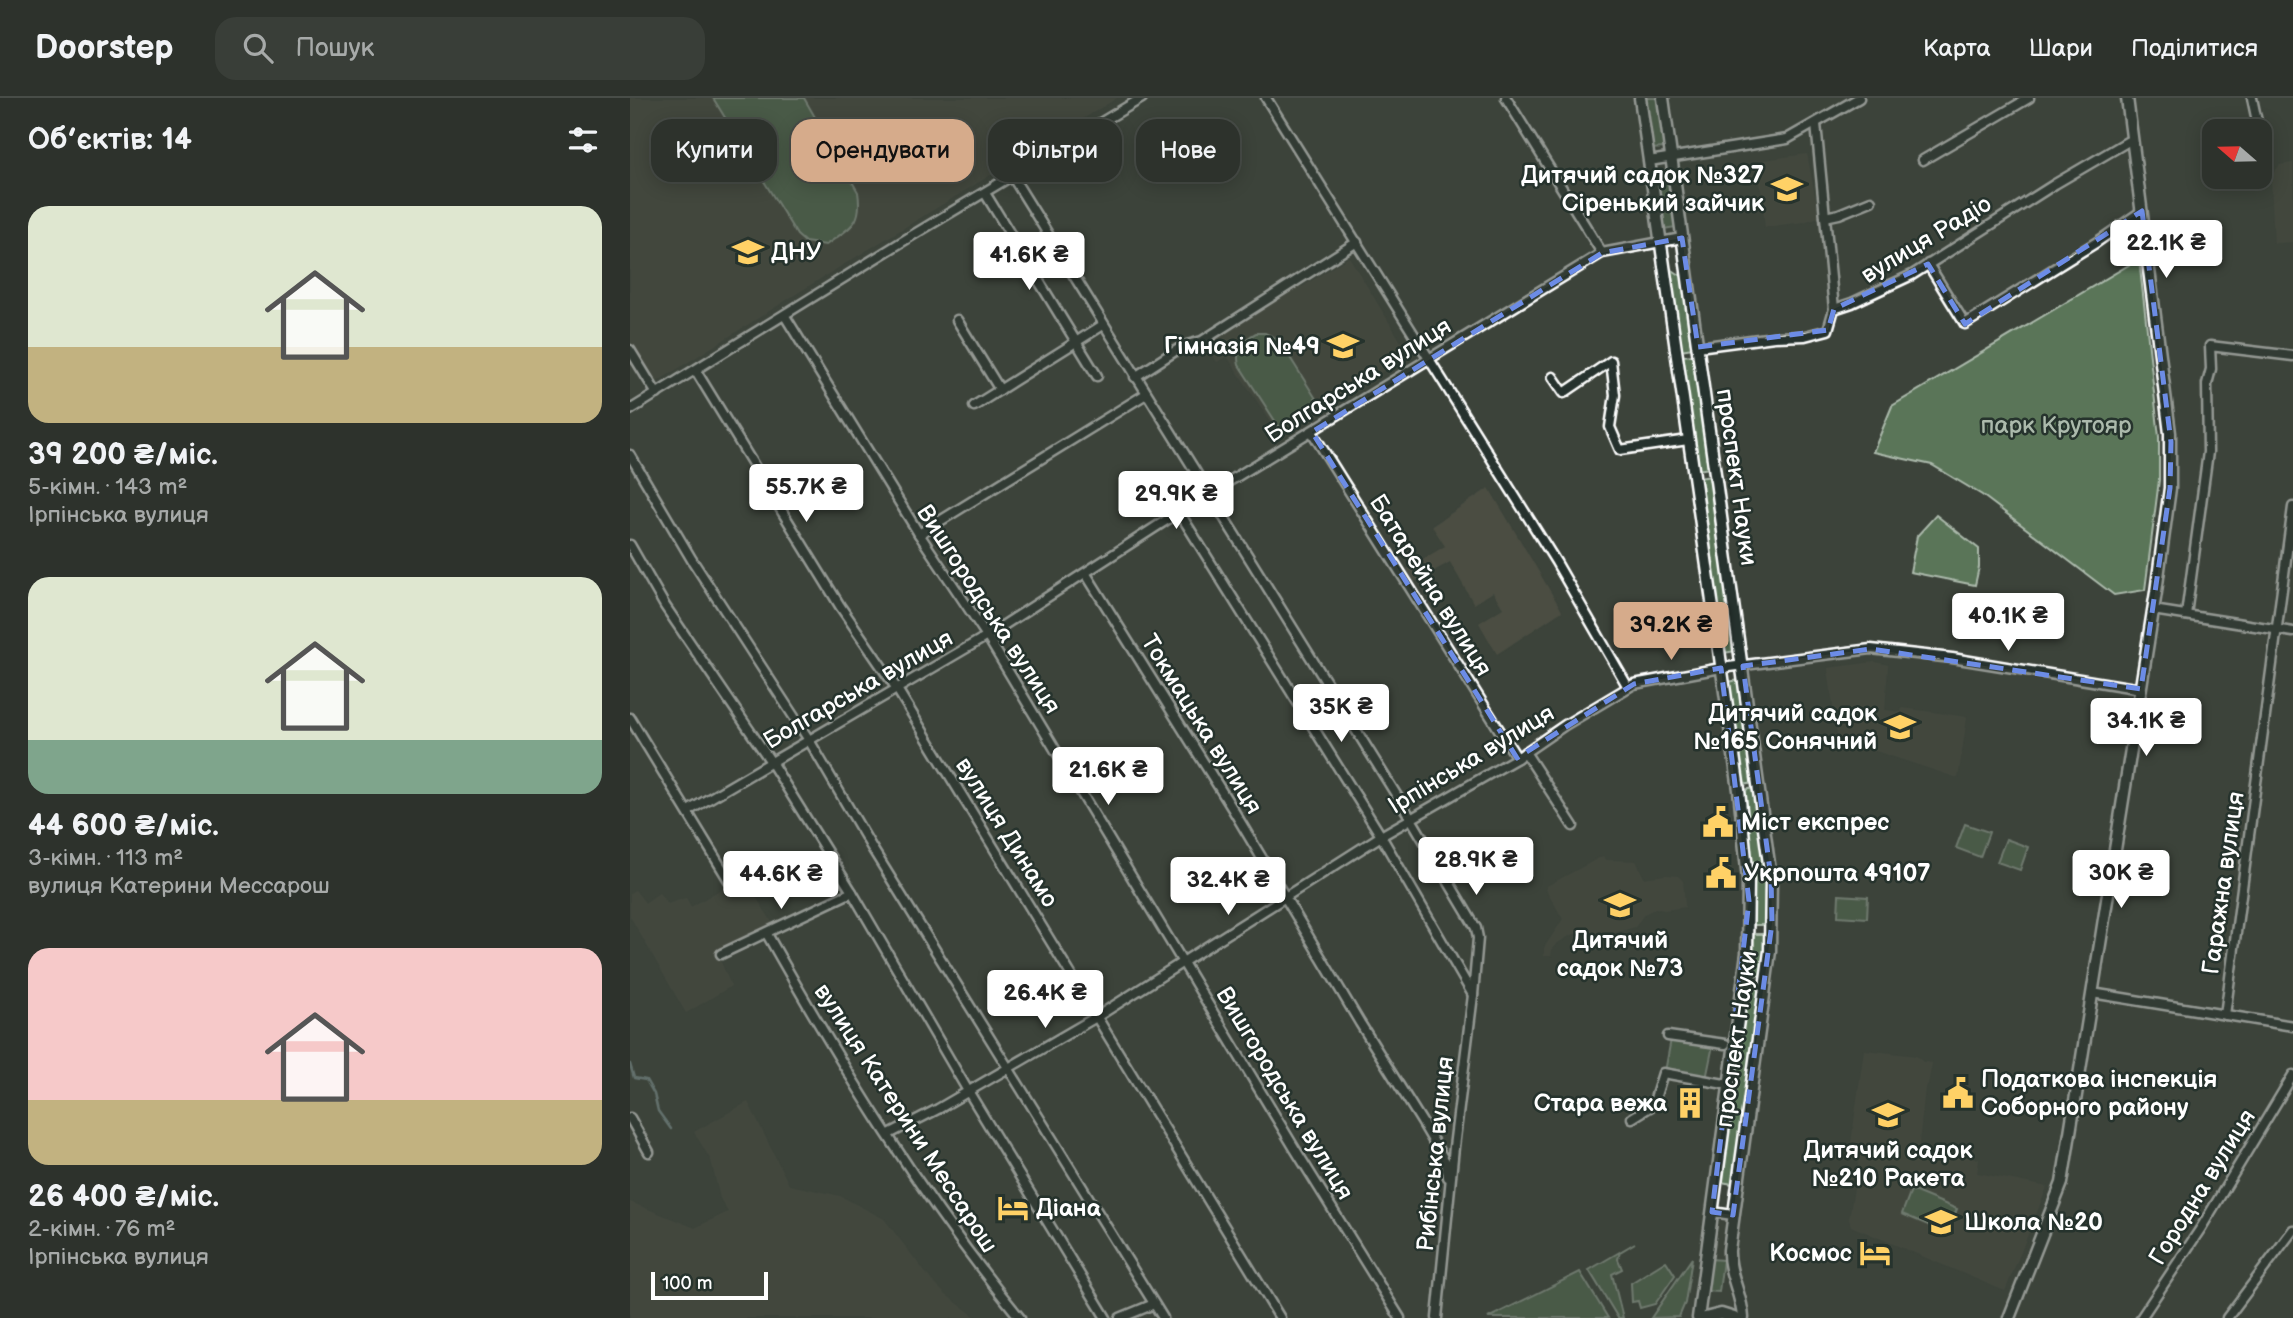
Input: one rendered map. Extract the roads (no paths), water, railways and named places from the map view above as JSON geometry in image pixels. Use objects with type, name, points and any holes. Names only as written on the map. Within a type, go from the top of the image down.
[{"type":"main road","name":"проспект Науки","points":[[1640,98],[1738,790],[1749,901],[1747,953],[1698,1318]]},
{"type":"main road","name":"проспект Науки","points":[[1663,98],[1771,878],[1772,923],[1766,979],[1733,1215],[1729,1263],[1743,1318]]},
{"type":"main road","points":[[2009,1318],[2062,1183],[2141,689],[2170,488],[2171,442],[2127,98]]},
{"type":"main road","points":[[1705,1318],[1721,1314],[1734,1318]]},
{"type":"street","points":[[1107,119],[1142,98]]},
{"type":"street","points":[[1266,98],[1556,562],[1628,687]]},
{"type":"street","points":[[1506,98],[1602,253]]},
{"type":"street","points":[[1649,161],[1787,139],[1859,98]]},
{"type":"street","points":[[1923,160],[2029,98]]},
{"type":"street","points":[[2252,98],[2256,119]]},
{"type":"street","points":[[1698,347],[1774,337],[1805,336],[1828,330],[1834,309],[1816,124]]},
{"type":"street","name":"вулиця Радіо","points":[[1834,309],[1895,284],[2054,184],[2132,139]]},
{"type":"street","points":[[630,410],[1002,182]]},
{"type":"street","name":"Рибінська вулиця","points":[[1016,182],[1410,817],[1476,928],[1478,938],[1473,995],[1437,1318]]},
{"type":"street","points":[[985,192],[1097,376]]},
{"type":"street","points":[[1825,217],[1871,201]]},
{"type":"street","points":[[1928,264],[1965,324],[2142,211]]},
{"type":"street","name":"Болгарська вулиця","points":[[688,811],[987,636],[1179,512],[1602,253],[1682,238]]},
{"type":"street","points":[[1135,377],[1183,346],[1202,341],[1357,242]]},
{"type":"street","name":"Вишгородська вулиця","points":[[785,316],[919,534],[987,636],[1399,1318]]},
{"type":"street","points":[[957,320],[1000,390]]},
{"type":"street","points":[[974,406],[1103,325]]},
{"type":"street","points":[[2186,615],[2208,452],[2207,384],[2211,369],[2210,346],[2293,356]]},
{"type":"street","points":[[630,350],[656,394]]},
{"type":"street","points":[[1553,377],[1564,393],[1611,361],[1615,395],[1610,427],[1620,450],[1688,440]]},
{"type":"street","name":"вулиця Динамо","points":[[696,371],[839,606],[897,689],[1280,1318]]},
{"type":"street","points":[[919,534],[1146,394]]},
{"type":"street","name":"Батарейна вулиця","points":[[1312,432],[1517,758]]},
{"type":"street","points":[[630,456],[692,560],[809,740],[872,848],[1163,1318]]},
{"type":"street","name":"Гаражна вулиця","points":[[2225,1015],[2293,507]]},
{"type":"street","points":[[1179,512],[1381,836],[1473,995]]},
{"type":"street","points":[[630,545],[665,606],[771,762],[852,892],[968,1091],[1106,1318]]},
{"type":"street","name":"Токмацька вулиця","points":[[1086,574],[1446,1163],[1450,1186]]},
{"type":"street","points":[[2153,610],[2293,632]]},
{"type":"street","name":"Ірпінська вулиця","points":[[889,1134],[1097,1016],[1410,817],[1517,758],[1628,687],[1721,668],[1871,649],[1952,658],[2141,689]]},
{"type":"street","points":[[630,718],[730,882]]},
{"type":"street","points":[[1525,752],[1573,826]]},
{"type":"street","points":[[721,954],[852,892]]},
{"type":"street","name":"вулиця Катерини Мессарош","points":[[767,934],[812,1013],[913,1173],[1020,1318]]},
{"type":"street","points":[[2092,993],[2293,1026]]},
{"type":"street","points":[[1668,1036],[1725,1044]]},
{"type":"street","points":[[1632,1118],[1653,1105],[1663,1073],[1730,1085]]},
{"type":"street","name":"Городна вулиця","points":[[2141,1318],[2201,1228],[2293,1075]]},
{"type":"street","points":[[630,1118],[649,1152]]},
{"type":"street","points":[[1712,1212],[1733,1215]]},
{"type":"street","points":[[2227,1318],[2293,1230]]},
{"type":"street","points":[[1120,1318],[1154,1304]]},
{"type":"waterway","points":[[630,1064],[634,1078],[646,1080],[654,1094],[658,1111],[671,1129]]},
{"type":"place","name":"Дитячий садок №327 Сіренький зайчик","points":[[1787,189]]},
{"type":"place","name":"ДНУ","points":[[748,252]]},
{"type":"place","name":"Гімназія №49","points":[[1343,346]]},
{"type":"place","name":"Дитячий садок №165 Сонячний","points":[[1900,727]]},
{"type":"place","name":"Міст експрес","points":[[1718,822]]},
{"type":"place","name":"Укрпошта 49107","points":[[1721,873]]},
{"type":"place","name":"Дитячий садок №73","points":[[1620,905]]},
{"type":"place","name":"Податкова інспекція Соборного району","points":[[1958,1093]]},
{"type":"place","name":"Стара вежа","points":[[1690,1103]]},
{"type":"place","name":"Дитячий садок №210 Ракета","points":[[1888,1115]]},
{"type":"place","name":"Діана","points":[[1013,1208]]},
{"type":"place","name":"Школа №20","points":[[1941,1222]]},
{"type":"place","name":"Космос","points":[[1875,1253]]},
{"type":"park label","name":"парк Крутояр","points":[[2056,425]]}]
